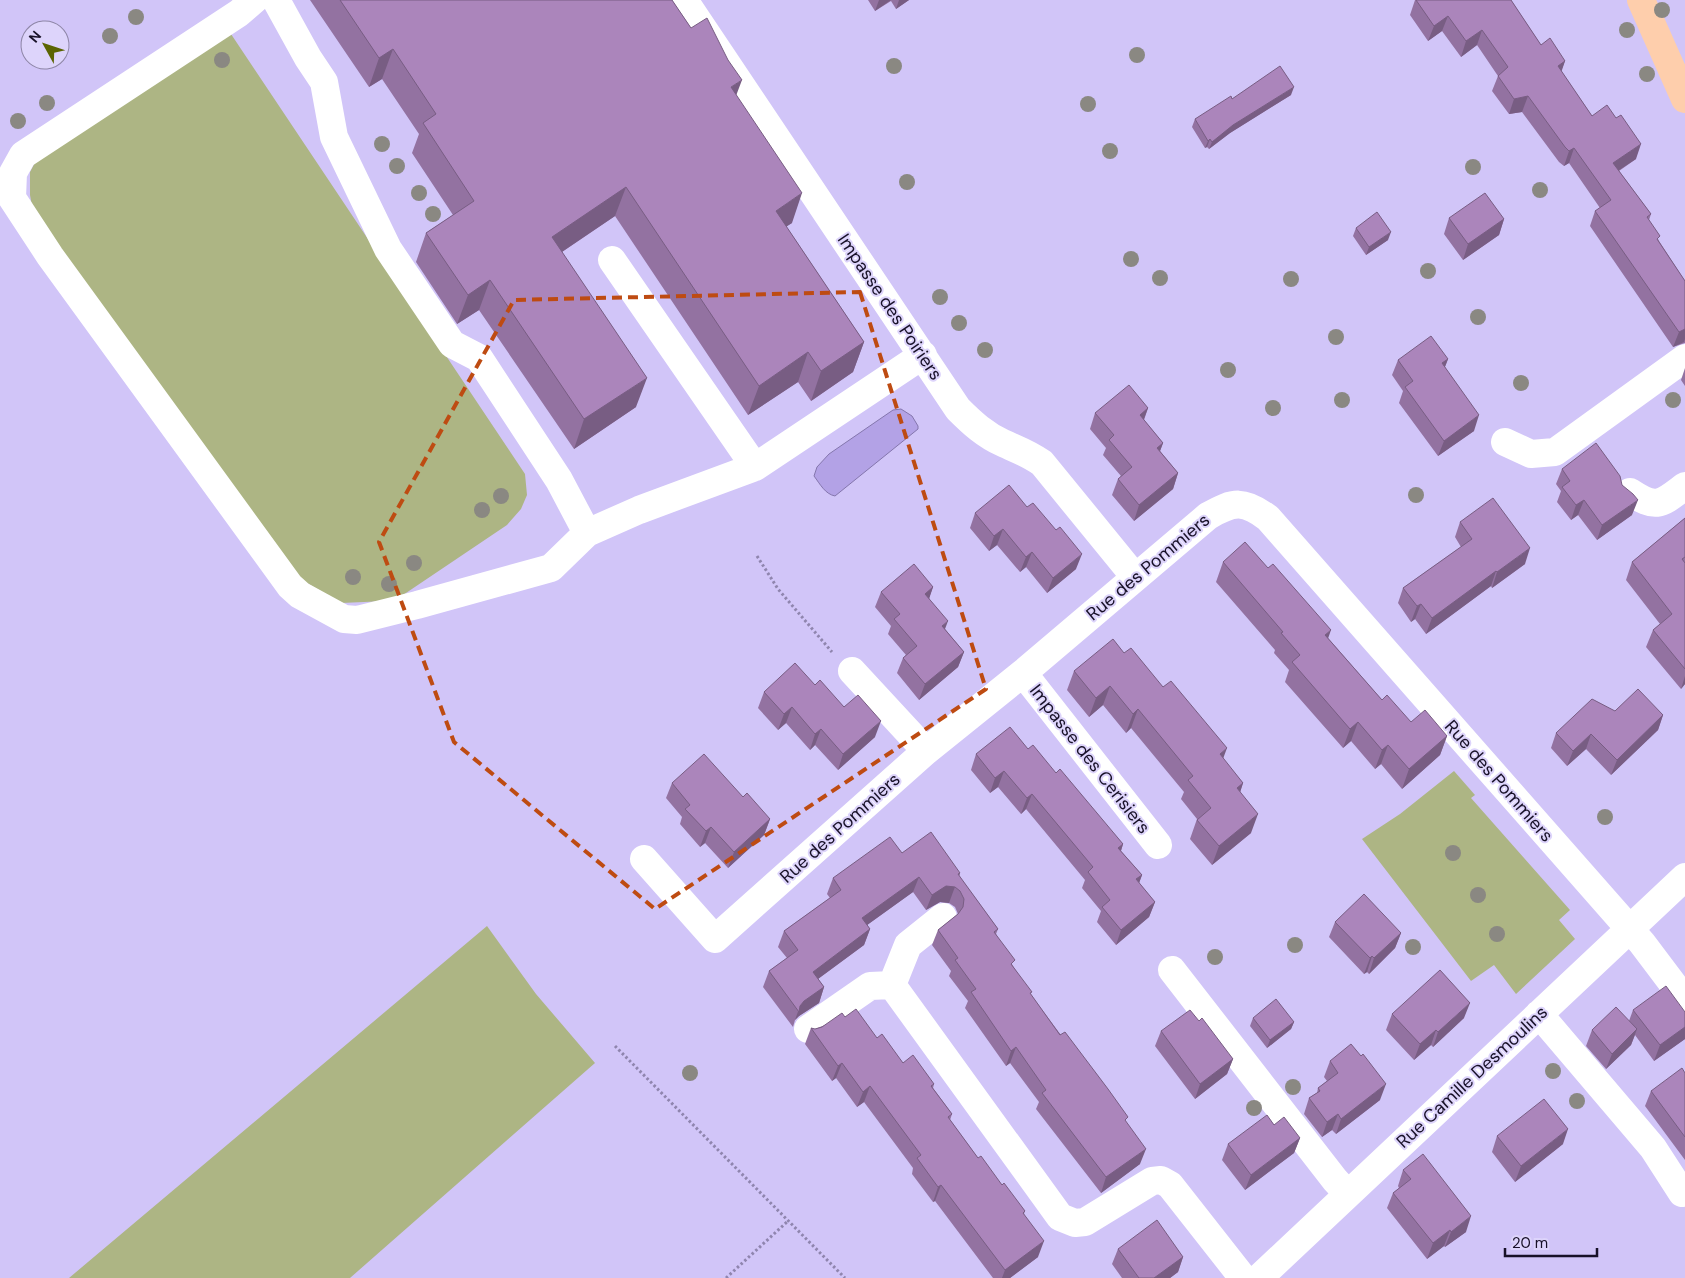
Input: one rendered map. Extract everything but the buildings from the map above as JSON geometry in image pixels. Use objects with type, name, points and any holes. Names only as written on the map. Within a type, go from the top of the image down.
[{"type":"main road","points":[[1641,0],[1682,86]]},
{"type":"street","points":[[254,0],[239,13],[23,154],[13,173],[12,198],[50,256],[290,586],[300,595],[344,619],[357,620],[551,568],[587,532],[638,510],[755,467],[923,355]]},
{"type":"street","points":[[276,0],[308,58],[324,82],[334,137],[388,249],[452,344],[479,358],[559,480],[587,532]]},
{"type":"street","name":"Impasse des Poiriers","points":[[684,0],[958,409],[976,427],[1002,443],[1029,454],[1042,463],[1135,577]]},
{"type":"street","points":[[612,260],[755,467]]},
{"type":"street","points":[[1505,442],[1531,454],[1556,452],[1685,358]]},
{"type":"street","points":[[1630,492],[1650,504],[1667,500],[1685,486]]},
{"type":"street","name":"Rue des Pommiers","points":[[644,859],[715,939],[926,751],[1022,673],[1208,516],[1223,507],[1240,504],[1254,508],[1268,518],[1642,943],[1685,1000]]},
{"type":"street","points":[[852,671],[926,751]]},
{"type":"street","name":"Impasse des Cerisiers","points":[[1022,673],[1158,845]]},
{"type":"street","name":"Rue Camille Desmoulins","points":[[1259,1278],[1685,877]]},
{"type":"street","points":[[892,985],[908,945],[943,917]]},
{"type":"street","points":[[1172,970],[1335,1180],[1348,1194]]},
{"type":"street","points":[[808,1029],[870,986],[892,985]]},
{"type":"street","points":[[892,985],[1060,1217],[1075,1223],[1085,1222],[1152,1181],[1161,1180],[1170,1185],[1243,1278]]},
{"type":"street","points":[[1539,1014],[1653,1148],[1682,1193]]},
{"type":"path","points":[[758,556],[778,589],[831,651],[852,671]]},
{"type":"path","points":[[615,1046],[846,1278]]},
{"type":"path","points":[[726,1278],[789,1221]]},
{"type":"highlighted area","points":[[860,292],[986,689],[655,909],[454,742],[379,542],[514,300]]},
{"type":"green space","points":[[229,31],[525,474],[527,495],[521,509],[507,525],[403,595],[387,601],[341,603],[295,576],[34,217],[30,195],[30,172],[40,153]]},
{"type":"green space","points":[[1454,771],[1475,795],[1471,798],[1570,910],[1559,920],[1575,939],[1516,994],[1494,965],[1471,981],[1362,839],[1400,814]]},
{"type":"green space","points":[[487,926],[536,994],[595,1063],[350,1278],[69,1278]]},
{"type":"shaded area","points":[[901,409],[912,416],[918,429],[835,496],[826,491],[814,476],[817,467],[829,454],[893,410]]}]
